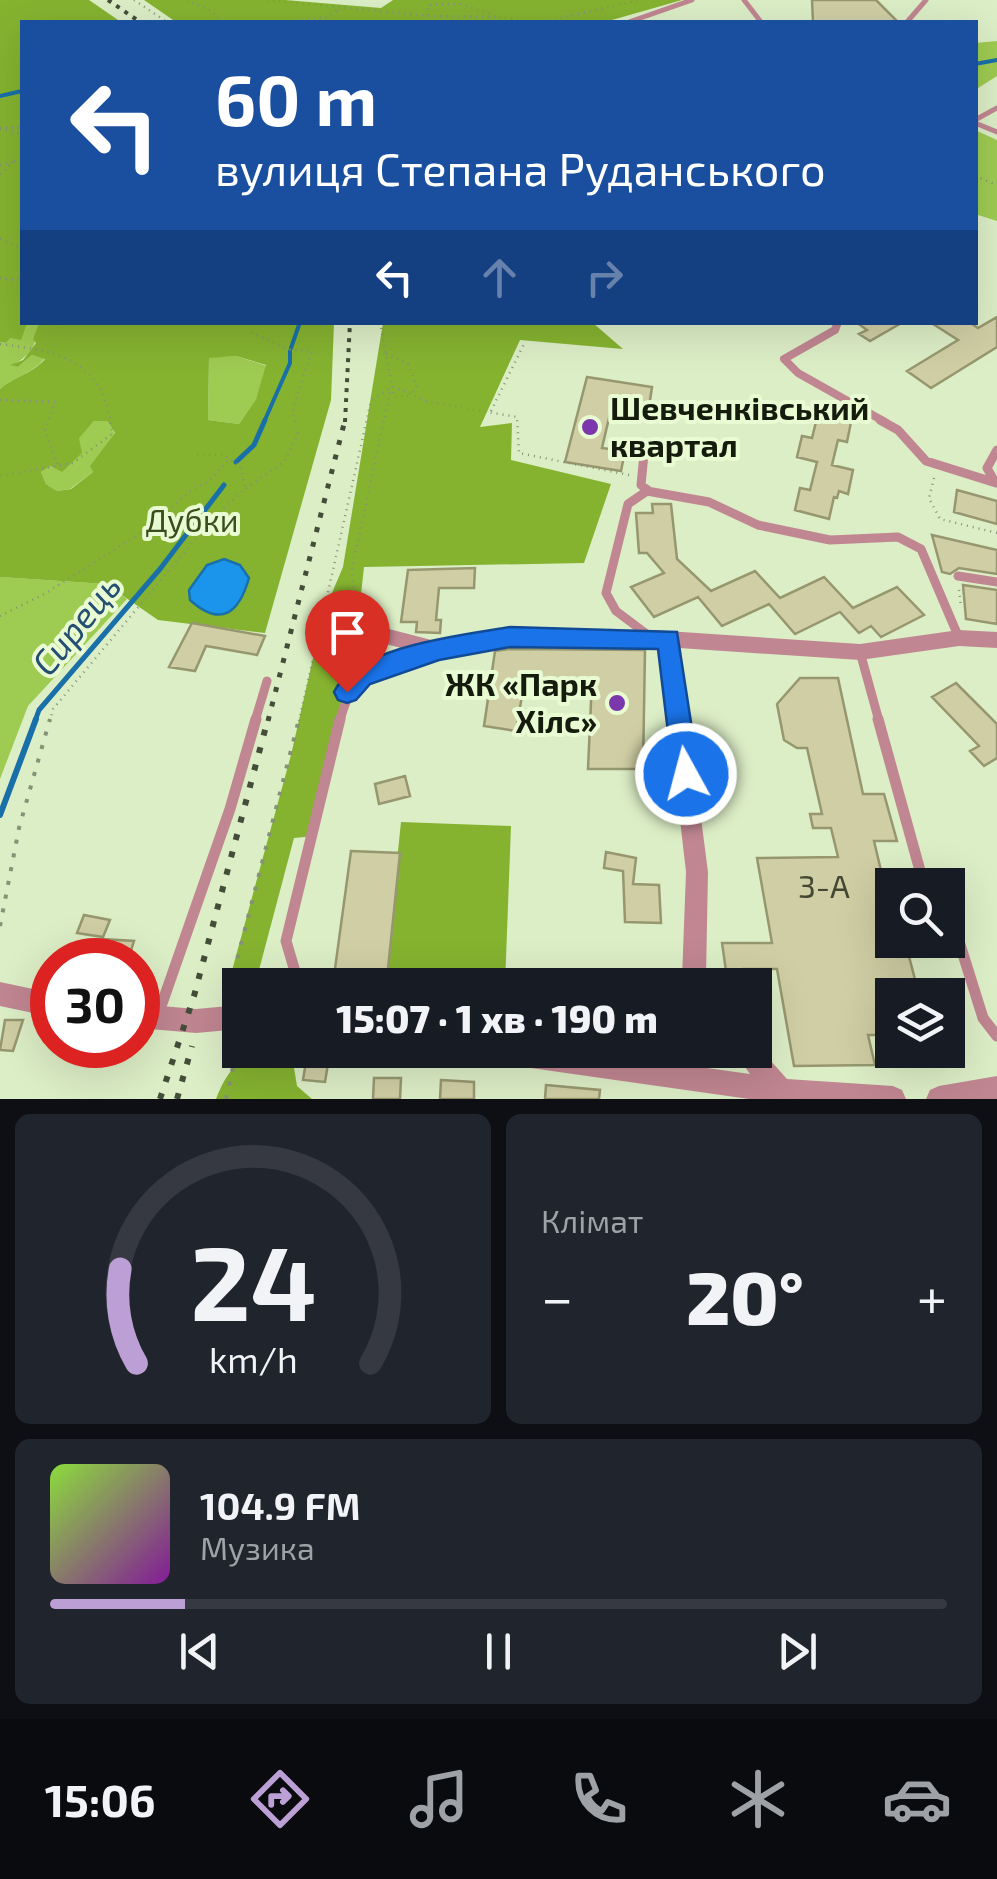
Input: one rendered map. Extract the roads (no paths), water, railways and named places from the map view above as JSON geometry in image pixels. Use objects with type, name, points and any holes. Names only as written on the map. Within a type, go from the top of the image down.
[{"type":"street","points":[[389,638],[439,650],[510,637],[660,639],[860,652],[959,638],[997,640]]},
{"type":"street","points":[[660,639],[698,872],[694,968]]},
{"type":"street","points":[[0,994],[30,1000]]},
{"type":"street","points":[[160,1018],[196,1021],[222,1014]]},
{"type":"street","points":[[620,1068],[780,1090],[893,1099]]},
{"type":"street","points":[[761,1068],[780,1090]]},
{"type":"street","points":[[939,1099],[997,1090]]},
{"type":"lane","points":[[634,20],[692,0]]},
{"type":"lane","points":[[744,0],[759,20]]},
{"type":"lane","points":[[909,20],[926,0]]},
{"type":"lane","points":[[837,325],[835,330],[784,359],[798,373],[880,417],[898,430],[916,454],[996,483]]},
{"type":"lane","points":[[646,444],[641,485],[648,491],[709,502],[758,524],[830,540],[898,537],[912,541],[921,550],[959,638]]},
{"type":"lane","points":[[996,483],[988,468],[997,450]]},
{"type":"lane","points":[[648,491],[628,504],[606,593],[616,611],[660,639]]},
{"type":"lane","points":[[958,576],[997,582]]},
{"type":"lane","points":[[370,624],[365,658],[374,671]]},
{"type":"lane","points":[[293,968],[286,941],[347,692],[362,676],[439,650]]},
{"type":"lane","points":[[860,652],[919,868]]},
{"type":"lane","points":[[160,987],[230,809],[266,682]]},
{"type":"lane","points":[[964,958],[983,1018],[997,1036]]},
{"type":"water","points":[[224,559],[240,565],[249,578],[234,608],[220,615],[201,609],[190,600],[189,590],[207,565]]},
{"type":"waterway","points":[[978,63],[997,60]]},
{"type":"waterway","name":"Сирець","points":[[0,96],[20,91]]},
{"type":"waterway","name":"Сирець","points":[[291,348],[299,325]]},
{"type":"waterway","name":"Сирець","points":[[264,422],[290,363],[290,351]]},
{"type":"waterway","name":"Сирець","points":[[236,462],[254,445],[265,420]]},
{"type":"waterway","name":"Сирець","points":[[35,721],[39,710],[160,569],[224,485]]},
{"type":"waterway","name":"Сирець","points":[[0,815],[36,719]]},
{"type":"railway","points":[[108,0],[137,20]]},
{"type":"railway","points":[[345,422],[350,325]]},
{"type":"railway","points":[[268,721],[345,420]]},
{"type":"railway","points":[[160,1099],[194,996],[268,719]]},
{"type":"railway","points":[[177,1099],[192,1046]]},
{"type":"place","name":"Шевченківський квартал","points":[[590,427]]},
{"type":"place","name":"ЖК «Парк Хілс»","points":[[617,703]]},
{"type":"park label","name":"Дубки","points":[[192,521]]}]
